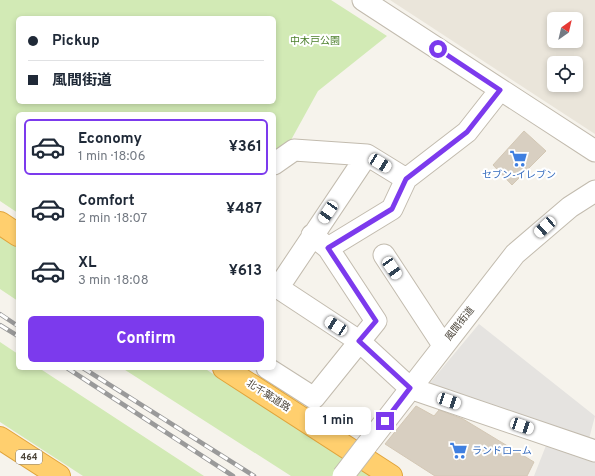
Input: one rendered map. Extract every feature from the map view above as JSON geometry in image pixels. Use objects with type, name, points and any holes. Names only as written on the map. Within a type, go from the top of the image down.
[{"type":"highway","points":[[0,223],[16,234]]},
{"type":"highway","name":"北千葉道路","points":[[227,370],[392,476]]},
{"type":"highway","name":"464","points":[[0,438],[59,476]]},
{"type":"street","points":[[363,0],[595,151]]},
{"type":"street","points":[[320,242],[392,209],[406,179],[467,132],[500,90]]},
{"type":"street","points":[[276,163],[294,150],[367,155],[406,179]]},
{"type":"street","points":[[367,155],[320,242],[276,286],[359,341],[410,388],[595,451]]},
{"type":"street","name":"風間街道","points":[[343,476],[515,254],[570,206],[595,191]]},
{"type":"street","points":[[270,370],[314,398],[376,321],[320,242]]},
{"type":"street","points":[[384,255],[443,345]]},
{"type":"shaded area","points":[[390,0],[595,0],[595,134]]},
{"type":"shaded area","points":[[479,324],[595,416],[589,439],[429,384]]},
{"type":"shaded area","points":[[547,443],[595,458],[595,476],[534,476]]},
{"type":"green space","name":"中木戸公園","points":[[0,0],[331,0],[387,36],[318,91],[291,140],[276,150],[276,112],[16,112],[16,212],[0,201]]},
{"type":"green space","points":[[0,236],[16,247],[16,300],[0,289]]},
{"type":"green space","points":[[0,342],[16,353],[16,370],[42,370],[204,476],[83,476],[0,422]]},
{"type":"green space","points":[[125,370],[207,370],[371,476],[291,476]]},
{"type":"building","name":"セブン-イレブン","points":[[524,131],[546,151],[512,185],[493,165]]},
{"type":"building","points":[[416,406],[434,416],[439,410],[463,419],[534,462],[527,476],[435,476],[385,444]]},
{"type":"railway","points":[[0,314],[16,325]]},
{"type":"railway","points":[[0,325],[16,335]]},
{"type":"railway","points":[[70,370],[233,476]]},
{"type":"railway","points":[[86,370],[254,476]]},
{"type":"place","name":"セブン-イレブン","points":[[519,158]]},
{"type":"place","name":"ランドローム","points":[[459,451]]},
{"type":"route","points":[[385,421],[410,388],[359,341],[376,321],[328,248],[392,209],[406,179],[467,132],[500,90],[438,49]]}]
